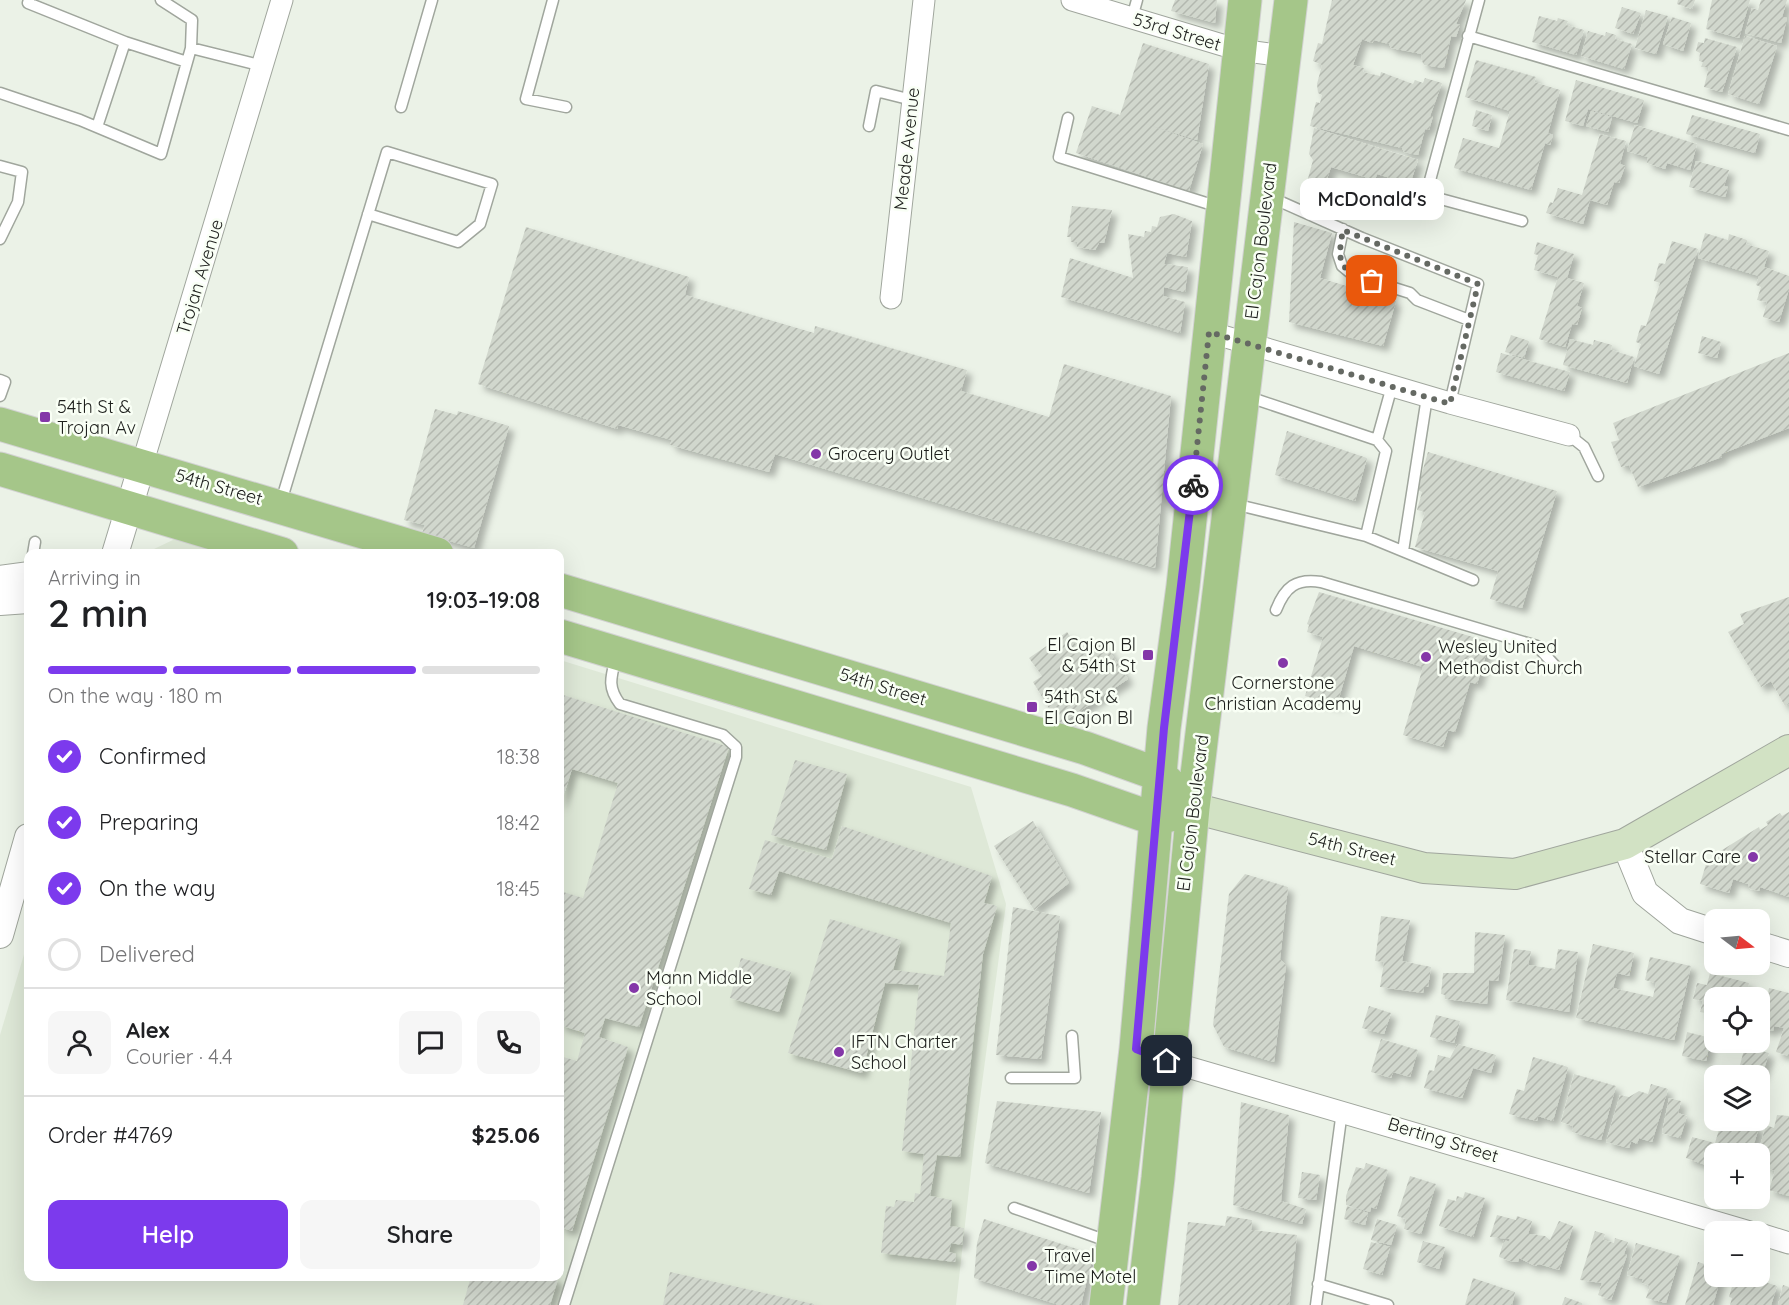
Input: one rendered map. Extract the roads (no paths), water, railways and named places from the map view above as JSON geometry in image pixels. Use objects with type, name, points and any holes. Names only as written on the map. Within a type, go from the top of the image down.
[{"type":"main road","name":"El Cajon Boulevard","points":[[1106,1305],[1136,1049],[1155,819],[1245,0]]},
{"type":"main road","name":"El Cajon Boulevard","points":[[1143,1305],[1158,1178],[1167,1061],[1193,808],[1291,0]]},
{"type":"main road","name":"54th Street","points":[[0,424],[280,505],[421,549]]},
{"type":"main road","points":[[0,469],[265,549]]},
{"type":"main road","name":"54th Street","points":[[564,591],[1085,748],[1160,775],[1193,808],[1424,868],[1515,874],[1625,844],[1789,750]]},
{"type":"main road","points":[[564,637],[1072,790],[1155,819],[1193,808]]},
{"type":"street","name":"Trojan Avenue","points":[[117,549],[282,0]]},
{"type":"street","name":"Meade Avenue","points":[[891,298],[924,0]]},
{"type":"street","name":"53rd Street","points":[[1072,0],[1134,9],[1239,50],[1284,56]]},
{"type":"street","points":[[1209,332],[1450,404],[1569,435]]},
{"type":"street","points":[[0,579],[24,576]]},
{"type":"street","points":[[0,602],[24,600]]},
{"type":"street","points":[[1625,844],[1645,893],[1680,921],[1704,929]]},
{"type":"street","points":[[0,935],[24,851]]},
{"type":"street","points":[[1770,948],[1789,954]]},
{"type":"street","name":"Berting Street","points":[[1136,1049],[1167,1061],[1713,1221]]},
{"type":"street","points":[[1770,1237],[1789,1243]]},
{"type":"lane","points":[[29,0],[28,3],[125,42],[187,62]]},
{"type":"lane","points":[[0,93],[98,127],[161,154],[191,48],[192,20],[161,0]]},
{"type":"lane","points":[[401,107],[432,0]]},
{"type":"lane","points":[[553,0],[526,99],[566,107]]},
{"type":"lane","points":[[1479,0],[1426,195],[1521,221]]},
{"type":"lane","points":[[1468,36],[1789,130]]},
{"type":"lane","points":[[98,127],[125,42]]},
{"type":"lane","points":[[191,48],[263,66]]},
{"type":"lane","points":[[869,126],[876,91],[912,100]]},
{"type":"lane","points":[[1068,118],[1059,157],[1222,208]]},
{"type":"lane","points":[[280,505],[368,214],[387,152],[492,184],[480,224],[458,242],[368,214]]},
{"type":"lane","points":[[0,166],[22,172],[18,202],[0,239]]},
{"type":"lane","points":[[1267,196],[1343,230],[1478,284],[1450,404]]},
{"type":"lane","points":[[1343,230],[1338,254],[1342,266],[1353,275],[1410,293],[1417,300],[1469,320]]},
{"type":"lane","points":[[0,380],[5,381],[0,396]]},
{"type":"lane","points":[[1377,440],[1392,386]]},
{"type":"lane","points":[[1243,395],[1377,440],[1386,452],[1366,536]]},
{"type":"lane","points":[[1403,551],[1427,397]]},
{"type":"lane","points":[[1569,435],[1584,447],[1598,476]]},
{"type":"lane","points":[[1230,503],[1366,536],[1473,580]]},
{"type":"lane","points":[[1276,610],[1284,592],[1296,584],[1306,580],[1321,582],[1537,646],[1558,669]]},
{"type":"lane","points":[[564,1305],[736,757],[736,747],[723,735],[620,704],[612,693],[609,683],[616,654]]},
{"type":"lane","points":[[1011,1078],[1075,1078],[1072,1036]]},
{"type":"lane","points":[[1316,1305],[1342,1111]]},
{"type":"lane","points":[[1014,1208],[1114,1243]]},
{"type":"lane","points":[[1318,1284],[1388,1305]]},
{"type":"place","name":"McDonald's","points":[[1372,281]]},
{"type":"place","name":"54th St & Trojan Av","points":[[45,417]]},
{"type":"place","name":"Grocery Outlet","points":[[816,454]]},
{"type":"place","name":"El Cajon Bl & 54th St","points":[[1148,655]]},
{"type":"place","name":"Wesley United Methodist Church","points":[[1426,657]]},
{"type":"place","name":"Cornerstone Christian Academy","points":[[1283,663]]},
{"type":"place","name":"54th St & El Cajon Bl","points":[[1032,707]]},
{"type":"place","name":"Stellar Care","points":[[1753,857]]},
{"type":"place","name":"Mann Middle School","points":[[634,988]]},
{"type":"place","name":"IFTN Charter School","points":[[839,1052]]},
{"type":"place","name":"Travel Time Motel","points":[[1032,1266]]}]
